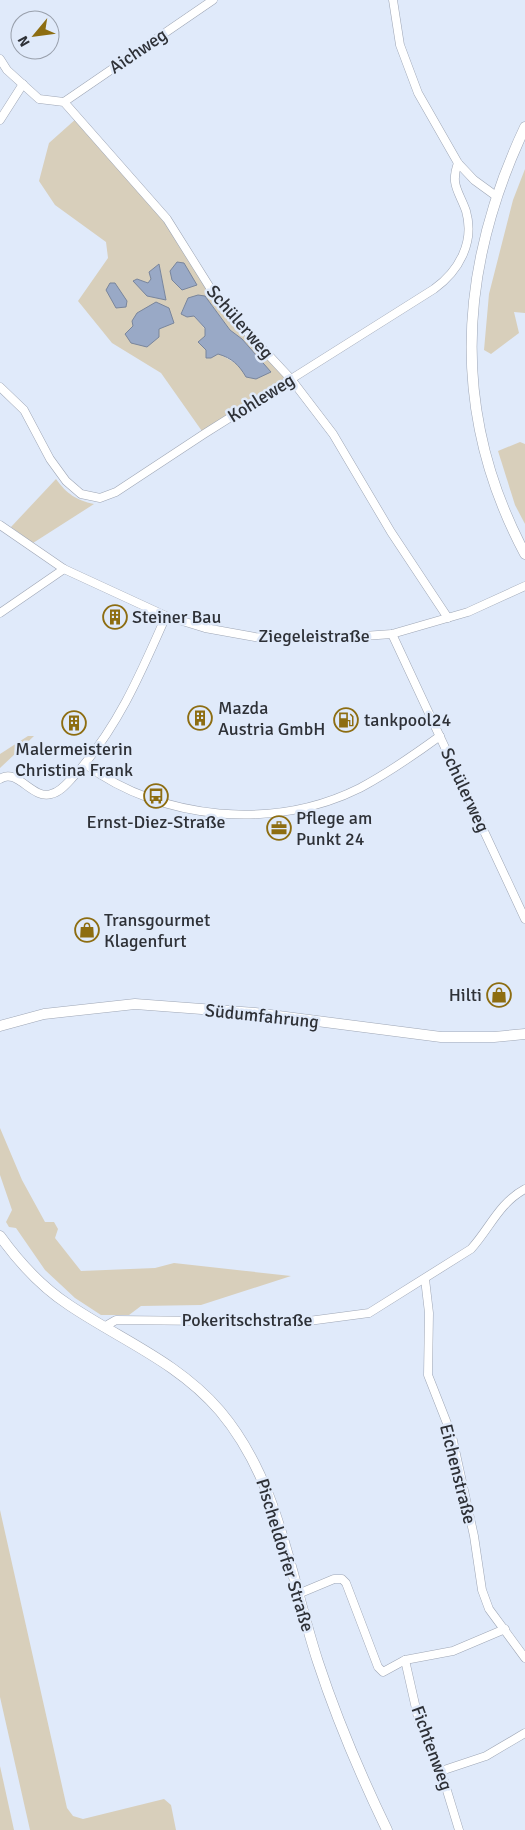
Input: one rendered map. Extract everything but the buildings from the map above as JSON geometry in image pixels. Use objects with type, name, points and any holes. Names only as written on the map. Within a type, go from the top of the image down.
[{"type":"main road","points":[[525,127],[496,196],[474,284],[471,334],[477,413],[488,467],[509,525],[525,554]]},
{"type":"main road","name":"Südumfahrung","points":[[0,1026],[44,1014],[135,1004],[255,1013],[441,1036],[494,1038],[523,1034]]},
{"type":"main road","name":"Pischeldorfer Straße","points":[[0,1236],[35,1276],[67,1304],[174,1368],[220,1411],[238,1435],[253,1460],[268,1492],[318,1663],[344,1732],[387,1830]]},
{"type":"street","name":"Aichweg","points":[[64,102],[213,0]]},
{"type":"street","points":[[394,0],[400,45],[418,93],[458,163],[474,180],[496,196]]},
{"type":"street","points":[[0,59],[7,70],[39,99],[64,102]]},
{"type":"street","points":[[0,120],[22,84]]},
{"type":"street","name":"Schülerweg","points":[[64,102],[167,219],[219,302],[291,379],[333,434],[391,532],[448,618]]},
{"type":"street","name":"Kohleweg","points":[[0,387],[24,410],[50,459],[66,481],[81,494],[100,498],[116,492],[434,289],[452,274],[463,255],[468,234],[465,210],[454,184],[453,175],[458,163]]},
{"type":"street","name":"Ziegeleistraße","points":[[0,524],[64,569],[166,616],[205,628],[255,637],[321,639],[392,634],[481,607],[525,586]]},
{"type":"street","points":[[0,614],[64,569]]},
{"type":"street","points":[[0,779],[3,777],[13,777],[39,795],[51,794],[62,789],[85,764],[130,696],[166,616]]},
{"type":"street","name":"Schülerweg","points":[[392,634],[525,919]]},
{"type":"street","points":[[85,764],[118,786],[160,802],[202,812],[248,814],[298,808],[342,796],[386,773],[440,736]]},
{"type":"street","name":"Pokeritschstraße","points":[[104,1327],[116,1320],[301,1322],[369,1313],[471,1249],[483,1235],[493,1216],[501,1207],[525,1189]]},
{"type":"street","name":"Eichenstraße","points":[[424,1279],[428,1313],[428,1375],[452,1436],[485,1601],[494,1617],[525,1658]]},
{"type":"street","points":[[298,1594],[334,1579],[342,1579],[346,1583],[378,1668],[383,1672],[405,1660],[422,1655],[453,1651],[504,1629]]},
{"type":"street","name":"Fichtenweg","points":[[405,1660],[419,1722],[441,1771],[459,1830]]},
{"type":"street","points":[[441,1771],[486,1756],[525,1733]]},
{"type":"shaded area","points":[[77,118],[167,219],[201,277],[291,379],[204,434],[161,373],[112,343],[78,301],[108,258],[106,242],[55,205],[39,181],[49,143]],"holes":[[[159,264],[166,299],[147,296],[137,279],[148,283],[152,279],[150,272]],[[205,296],[230,330],[242,339],[270,372],[240,366],[218,353],[211,358],[206,350],[205,329],[194,316],[181,313],[185,305]],[[133,326],[166,326],[159,329],[147,347],[126,334]]]},
{"type":"shaded area","points":[[525,169],[525,313],[514,312],[519,333],[491,354],[484,350],[489,294],[513,200]]},
{"type":"shaded area","points":[[520,442],[525,444],[525,524],[515,505],[498,451]]},
{"type":"shaded area","points":[[56,479],[72,496],[94,504],[33,543],[11,527]]},
{"type":"shaded area","points":[[28,736],[34,736],[0,768],[0,754]]},
{"type":"shaded area","points":[[0,1128],[22,1180],[45,1222],[54,1222],[58,1229],[55,1238],[81,1271],[155,1268],[174,1263],[291,1276],[201,1305],[141,1306],[129,1315],[101,1315],[75,1298],[45,1270],[16,1228],[9,1227],[6,1222],[12,1210],[0,1175]]},
{"type":"shaded area","points":[[0,1510],[67,1808],[73,1816],[83,1819],[164,1799],[171,1805],[176,1830],[30,1830],[0,1697]]},
{"type":"shaded area","points":[[0,1766],[14,1830],[0,1830]]},
{"type":"water","points":[[177,262],[184,263],[197,285],[182,290],[172,280],[170,271]]},
{"type":"water","points":[[159,264],[166,300],[147,296],[133,281],[137,279],[148,283],[151,279],[149,272]]},
{"type":"water","points":[[110,283],[115,283],[127,301],[126,307],[116,308],[106,290]]},
{"type":"water","points":[[198,295],[205,296],[230,330],[242,339],[271,372],[256,379],[246,377],[238,366],[227,358],[218,354],[211,358],[206,358],[206,350],[198,342],[205,336],[205,328],[194,316],[187,317],[181,314],[188,298]]},
{"type":"water","points":[[156,302],[169,308],[174,323],[159,329],[159,337],[147,347],[131,343],[125,334],[133,326],[132,321],[137,313]]},
{"type":"place","name":"Steiner Bau","points":[[115,617]]},
{"type":"place","name":"Mazda Austria GmbH","points":[[200,718]]},
{"type":"place","name":"tankpool24","points":[[346,720]]},
{"type":"place","name":"Malermeisterin Christina Frank","points":[[74,723]]},
{"type":"place","name":"Ernst-Diez-Straße","points":[[156,796]]},
{"type":"place","name":"Pflege am Punkt 24","points":[[279,828]]},
{"type":"place","name":"Transgourmet Klagenfurt","points":[[87,930]]},
{"type":"place","name":"Hilti","points":[[499,995]]}]
